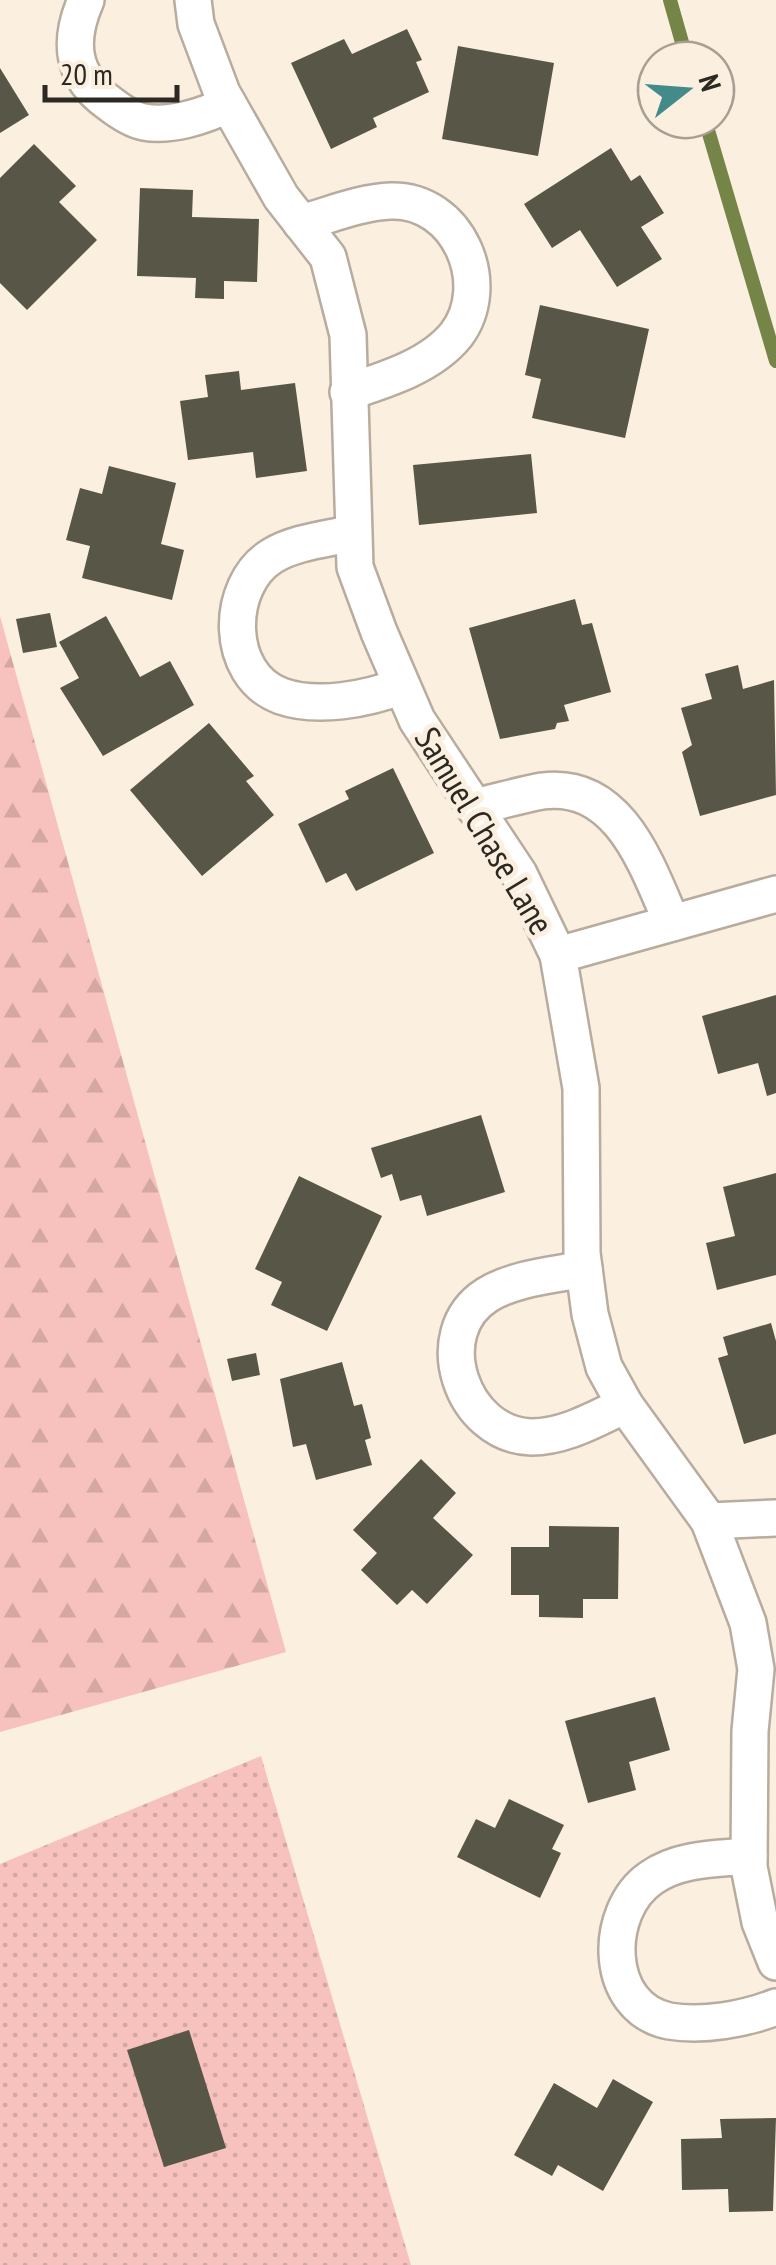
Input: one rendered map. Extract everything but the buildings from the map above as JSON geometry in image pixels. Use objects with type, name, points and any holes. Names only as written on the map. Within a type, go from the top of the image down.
[{"type":"street","points":[[86,0],[74,37],[74,64],[91,90],[143,122],[208,114],[228,104]]},
{"type":"street","name":"Samuel Chase Lane","points":[[193,0],[196,24],[228,104],[281,197],[328,256],[348,334],[355,567],[417,720],[519,874],[558,955],[581,1088],[584,1268],[590,1314],[604,1367],[625,1405],[709,1520],[765,1680],[748,1856],[760,1922],[776,1962]]},
{"type":"street","points":[[301,222],[392,201],[426,207],[466,248],[472,308],[454,337],[391,378],[348,392]]},
{"type":"street","points":[[353,533],[274,554],[250,572],[240,592],[236,624],[243,653],[260,682],[280,696],[346,700],[402,686]]},
{"type":"street","points":[[474,807],[545,791],[574,792],[597,802],[621,822],[643,856],[672,923]]},
{"type":"street","points":[[558,955],[776,894]]},
{"type":"street","points":[[584,1268],[489,1294],[472,1308],[458,1332],[462,1392],[480,1414],[526,1437],[554,1435],[625,1405]]},
{"type":"street","points":[[709,1520],[776,1518]]},
{"type":"street","points":[[748,1856],[691,1861],[651,1878],[629,1900],[617,1926],[616,1954],[624,1986],[641,2008],[666,2020],[729,2020],[776,2006]]},
{"type":"green space","points":[[0,616],[286,1652],[0,1732]]},
{"type":"green space","points":[[261,1756],[411,2265],[0,2265],[0,1864]]},
{"type":"waterway","points":[[670,0],[681,40]]},
{"type":"waterway","points":[[711,140],[776,361]]}]
